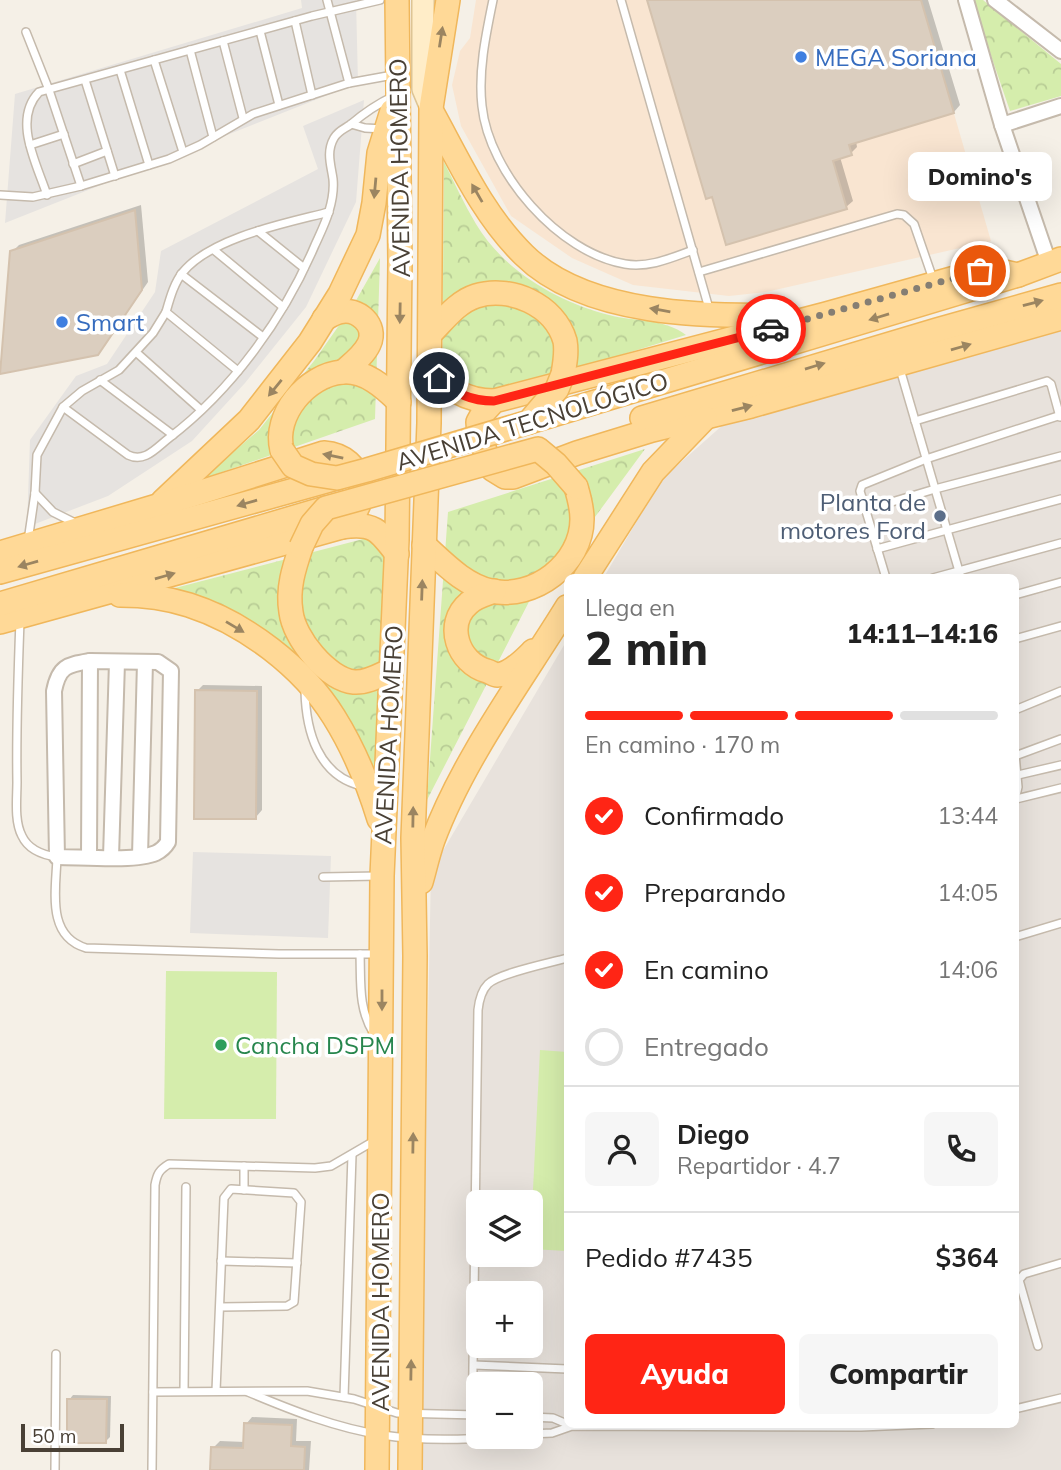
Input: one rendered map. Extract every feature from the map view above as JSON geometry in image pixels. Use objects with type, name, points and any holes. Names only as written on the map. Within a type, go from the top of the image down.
[{"type":"main road","name":"AVENIDA HOMERO","points":[[377,1470],[382,1046],[371,954],[382,876],[397,547],[401,262],[397,0]]},
{"type":"main road","name":"AVENIDA HOMERO","points":[[423,0],[423,89],[431,108]]},
{"type":"main road","name":"AVENIDA HOMERO","points":[[410,1470],[415,956],[413,825],[425,538],[430,334],[431,108],[448,0]]},
{"type":"main road","points":[[157,506],[249,420],[295,362],[352,274],[368,235],[379,153],[397,89]]},
{"type":"main road","points":[[431,108],[488,212],[525,257],[567,285],[629,305],[678,313],[712,316],[826,314]]},
{"type":"main road","name":"AVENIDA TECNOLÓGICO","points":[[0,572],[529,422],[1017,275],[1055,261]]},
{"type":"main road","points":[[429,365],[452,390],[479,401],[494,401],[826,314],[934,282],[991,269],[1017,275]]},
{"type":"main road","points":[[430,334],[461,303],[475,296],[499,293],[514,295],[542,308],[561,330],[566,356],[557,389],[529,422]]},
{"type":"main road","name":"AVENIDA TECNOLÓGICO","points":[[0,604],[1061,295]]},
{"type":"main road","points":[[324,319],[339,311],[349,311],[359,314],[368,322],[372,338],[369,346],[343,372]]},
{"type":"main road","points":[[494,401],[482,413],[478,422],[479,435],[492,470],[505,477],[513,477],[577,453],[652,430],[899,365],[1061,318]]},
{"type":"main road","points":[[337,478],[301,471],[287,460],[279,438],[281,424],[290,407],[304,390],[321,378],[343,372],[365,376],[378,383],[399,402]]},
{"type":"main road","points":[[588,574],[653,472],[705,418]]},
{"type":"main road","points":[[425,538],[465,580],[494,591],[515,592],[532,588],[551,577],[568,559],[579,537],[583,521],[576,487],[556,464],[538,449]]},
{"type":"main road","points":[[0,553],[324,453],[336,454],[348,460],[357,472],[361,501],[357,512],[342,527]]},
{"type":"main road","points":[[327,508],[312,524],[301,547],[289,596],[291,615],[310,652],[327,669],[345,680],[357,682],[391,670]]},
{"type":"main road","points":[[10,619],[342,527],[359,524],[370,527],[382,533],[397,547]]},
{"type":"main road","points":[[494,591],[468,603],[459,620],[457,647],[464,658],[481,670],[498,675],[517,667],[537,648],[563,614]]},
{"type":"main road","points":[[100,594],[160,598],[190,605],[224,620],[263,644],[305,680],[333,715],[354,752],[369,788],[383,834]]},
{"type":"main road","points":[[415,905],[433,841],[450,801],[475,755],[563,614]]},
{"type":"main road","points":[[371,954],[415,956]]},
{"type":"street","points":[[966,0],[1002,125],[1055,261]]},
{"type":"street","points":[[995,0],[1061,51]]},
{"type":"street","points":[[1002,125],[1061,106]]},
{"type":"street","points":[[89,857],[90,661]]},
{"type":"street","points":[[90,661],[159,663],[171,671],[168,842],[154,854],[57,858],[54,691],[60,671],[67,666],[90,661]]},
{"type":"street","points":[[111,857],[117,662]]},
{"type":"street","points":[[140,856],[145,662]]},
{"type":"lane","points":[[327,0],[349,83]]},
{"type":"lane","points":[[47,195],[26,131],[29,107],[40,93],[295,21],[380,0]]},
{"type":"lane","points":[[493,0],[486,37],[482,108],[496,151],[526,202],[542,219],[587,250],[624,264],[655,263],[693,250]]},
{"type":"lane","points":[[621,0],[712,316]]},
{"type":"lane","points":[[295,21],[312,95]]},
{"type":"lane","points":[[260,31],[279,105]]},
{"type":"lane","points":[[26,32],[49,90],[81,186]]},
{"type":"lane","points":[[223,41],[243,118]]},
{"type":"lane","points":[[190,50],[213,137]]},
{"type":"lane","points":[[154,61],[183,152]]},
{"type":"lane","points":[[120,70],[149,165]]},
{"type":"lane","points":[[85,80],[115,176]]},
{"type":"lane","points":[[0,195],[47,195],[115,176],[183,152],[243,118],[349,83],[397,89]]},
{"type":"lane","points":[[64,407],[128,455],[138,459],[145,457],[201,410],[237,371],[262,337],[283,307],[304,268],[329,212],[333,188],[329,151],[335,136],[397,89]]},
{"type":"lane","points":[[351,124],[385,129]]},
{"type":"lane","points":[[30,145],[64,134]]},
{"type":"lane","points":[[73,164],[107,151]]},
{"type":"lane","points":[[27,545],[35,493],[37,455],[64,407],[82,391],[120,370],[137,354],[166,312],[181,274],[193,261],[258,231],[329,212]]},
{"type":"lane","points":[[699,272],[897,214],[904,215],[914,224],[934,282]]},
{"type":"lane","points":[[258,231],[304,268]]},
{"type":"lane","points":[[214,250],[283,307]]},
{"type":"lane","points":[[181,274],[262,337]]},
{"type":"lane","points":[[166,312],[237,371]]},
{"type":"lane","points":[[137,354],[201,410]]},
{"type":"lane","points":[[899,365],[960,574],[1061,543]]},
{"type":"lane","points":[[100,380],[173,435]]},
{"type":"lane","points":[[885,574],[860,491],[862,485],[926,458],[1061,416],[1057,391],[1045,381],[915,421]]},
{"type":"lane","points":[[865,510],[1061,456]]},
{"type":"lane","points":[[35,493],[53,512],[83,527]]},
{"type":"lane","points":[[877,550],[1061,499]]},
{"type":"lane","points":[[1019,594],[1061,582]]},
{"type":"lane","points":[[10,619],[20,831],[23,839],[37,851],[57,858],[57,920],[61,931],[77,945],[94,948],[371,954]]},
{"type":"lane","points":[[1019,638],[1061,626]]},
{"type":"lane","points":[[1019,708],[1061,691]]},
{"type":"lane","points":[[1019,754],[1061,739]]},
{"type":"lane","points":[[1019,775],[1061,765]]},
{"type":"lane","points":[[1019,798],[1061,788]]},
{"type":"lane","points":[[323,877],[382,876]]},
{"type":"lane","points":[[1019,936],[1061,923]]},
{"type":"lane","points":[[474,1372],[480,996],[487,984],[497,978],[564,959]]},
{"type":"lane","points":[[152,1470],[155,1185],[161,1169],[169,1164],[315,1168],[331,1166],[380,1137]]},
{"type":"lane","points":[[344,1397],[352,1155]]},
{"type":"lane","points":[[244,1166],[244,1190]]},
{"type":"lane","points":[[184,1391],[186,1187]]},
{"type":"lane","points":[[216,1391],[219,1307],[221,1261],[225,1194],[231,1189],[289,1192],[299,1198],[301,1202],[295,1299],[292,1305],[219,1307]]},
{"type":"lane","points":[[221,1261],[297,1263]]},
{"type":"lane","points":[[1038,1346],[1019,1280],[1024,1274],[1061,1263]]},
{"type":"lane","points":[[55,1470],[56,1354]]},
{"type":"lane","points":[[474,1366],[564,1369]]},
{"type":"lane","points":[[244,1390],[310,1417],[379,1434],[410,1438],[466,1438]]},
{"type":"lane","points":[[153,1392],[307,1391],[344,1397],[411,1415],[466,1415]]},
{"type":"lane","points":[[1019,1408],[1061,1398]]},
{"type":"lane","points":[[543,1418],[564,1423]]},
{"type":"lane","points":[[543,1433],[552,1433],[564,1427]]},
{"type":"shaded area","points":[[301,0],[356,0],[358,83],[5,223],[15,94],[302,8]]},
{"type":"shaded area","points":[[476,0],[921,0],[991,241],[766,292],[729,296],[633,285],[572,258],[511,216],[461,126],[452,85],[460,51],[470,38]]},
{"type":"shaded area","points":[[364,100],[356,202],[306,307],[245,383],[192,441],[108,496],[27,527],[30,440],[76,376],[107,364],[155,292],[161,251],[318,169],[303,126]]},
{"type":"shaded area","points":[[1061,316],[1061,1470],[419,1470],[431,871],[564,645],[564,1428],[1019,1428],[1019,574],[606,574],[661,480],[734,415]]},
{"type":"shaded area","points":[[193,852],[331,856],[328,938],[190,933]]},
{"type":"green space","points":[[972,0],[983,0],[1061,64],[1061,96],[1010,111]]},
{"type":"green space","points":[[444,162],[488,241],[517,270],[571,302],[619,317],[659,323],[686,335],[562,373],[442,403]]},
{"type":"green space","points":[[380,258],[375,419],[202,479],[259,430],[314,361],[354,304]]},
{"type":"green space","points":[[645,449],[581,536],[533,594],[427,800],[448,512]]},
{"type":"green space","points":[[386,533],[375,777],[297,657],[252,621],[175,588]]},
{"type":"green space","name":"Cancha DSPM","points":[[166,971],[277,972],[276,1119],[164,1119]]},
{"type":"green space","points":[[540,1050],[564,1052],[564,1251],[543,1250],[543,1190],[533,1190]]},
{"type":"building","name":"MEGA Soriana","points":[[647,0],[921,0],[954,113],[849,145],[852,155],[833,161],[847,209],[726,245],[712,197],[706,199]]},
{"type":"building","name":"Smart","points":[[135,210],[142,290],[98,355],[0,374],[10,251]]},
{"type":"building","points":[[195,690],[257,691],[256,819],[194,819]]},
{"type":"building","points":[[67,1399],[107,1399],[106,1443],[67,1443]]},
{"type":"building","points":[[244,1423],[292,1425],[291,1446],[305,1447],[304,1470],[210,1470],[211,1447],[243,1448]]},
{"type":"way so far","points":[[771,329],[980,271]]},
{"type":"place","name":"MEGA Soriana","points":[[801,57]]},
{"type":"place","name":"Domino's","points":[[980,271]]},
{"type":"place","name":"Smart","points":[[62,322]]},
{"type":"place","name":"Planta de motores Ford","points":[[940,516]]},
{"type":"place","name":"Cancha DSPM","points":[[221,1045]]},
{"type":"route","points":[[439,378],[465,397],[494,401],[771,329]]}]
